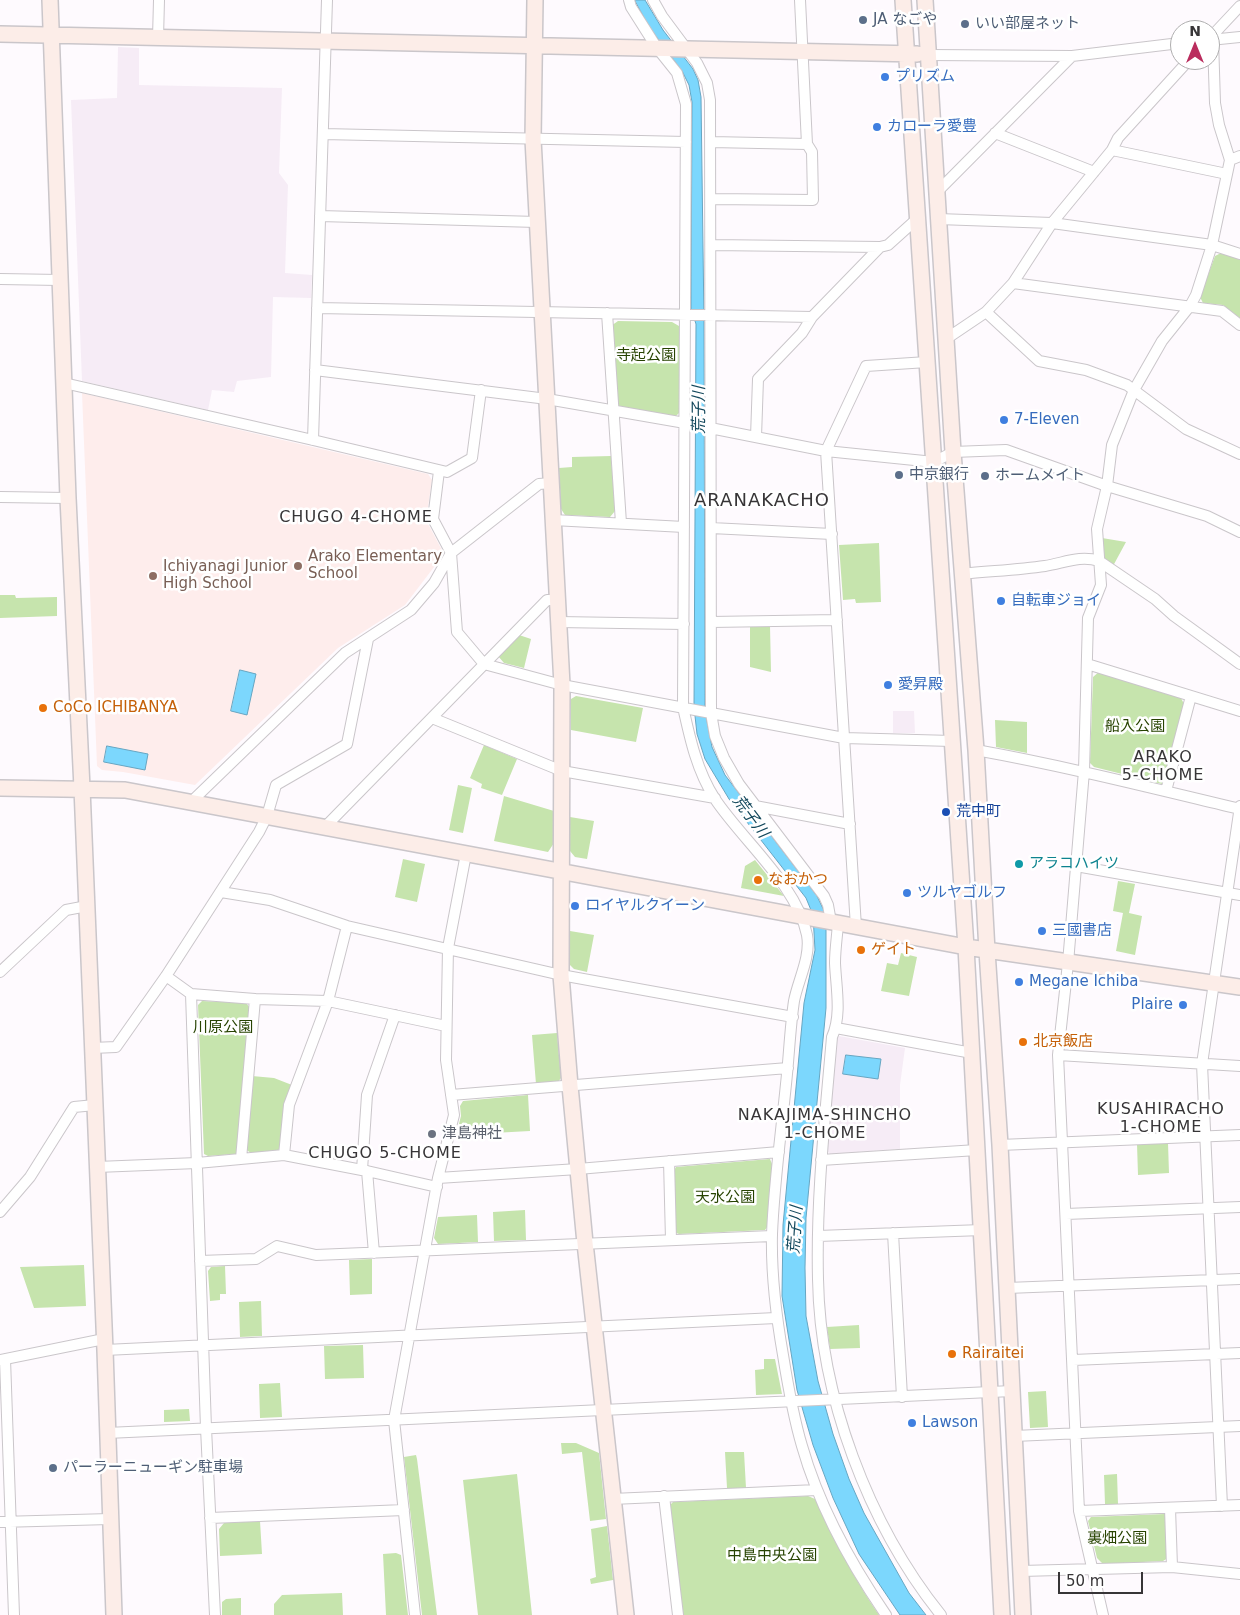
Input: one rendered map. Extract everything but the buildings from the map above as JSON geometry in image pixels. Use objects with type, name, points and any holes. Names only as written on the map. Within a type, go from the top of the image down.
[{"type":"street","points":[[50,0],[68,498],[87,906],[114,1615]]},
{"type":"street","points":[[158,38],[159,0]]},
{"type":"street","points":[[313,440],[326,0]]},
{"type":"street","points":[[535,0],[533,139],[562,685],[562,975],[584,1244],[626,1615]]},
{"type":"street","points":[[629,0],[631,7],[677,73],[686,104],[688,424],[684,527],[684,624],[687,708],[691,746],[701,772],[715,798],[792,896],[805,918],[807,949],[794,1001],[772,1236],[776,1318],[802,1447],[817,1490],[854,1565],[886,1615]]},
{"type":"street","points":[[654,0],[662,16],[697,63],[707,83],[710,100],[709,428],[711,622],[709,712],[715,736],[724,758],[739,784],[824,896],[835,923],[838,1007],[836,1028],[832,1037],[822,1160],[818,1236],[820,1321],[833,1401],[860,1475],[894,1546],[929,1601],[941,1615]]},
{"type":"street","points":[[711,199],[813,200],[812,152],[807,144],[800,0]]},
{"type":"street","points":[[903,0],[966,947],[1002,1615]]},
{"type":"street","points":[[925,0],[946,339],[976,750],[1000,1145],[1024,1615]]},
{"type":"street","points":[[1220,29],[1240,6]]},
{"type":"street","points":[[0,34],[907,53],[929,55],[1072,56],[1170,44]]},
{"type":"street","points":[[1220,38],[1240,37]]},
{"type":"street","points":[[937,192],[1072,56]]},
{"type":"street","points":[[946,339],[986,312],[1013,283],[1052,223],[1112,150],[1118,138],[1180,70]]},
{"type":"street","points":[[1103,1615],[1079,1511],[1058,1055],[1068,963],[1084,771],[1088,618],[1101,584],[1097,529],[1107,486],[1112,445],[1134,390],[1162,342],[1190,306],[1196,295],[1212,245],[1230,160],[1219,125],[1215,103],[1213,70]]},
{"type":"street","points":[[995,133],[1094,172]]},
{"type":"street","points":[[323,134],[686,142]]},
{"type":"street","points":[[711,142],[807,144]]},
{"type":"street","points":[[1112,150],[1227,174]]},
{"type":"street","points":[[1230,160],[1240,156]]},
{"type":"street","points":[[320,216],[537,222]]},
{"type":"street","points":[[711,245],[880,247],[888,245],[918,218]]},
{"type":"street","points":[[938,219],[1052,223],[1212,245],[1240,254]]},
{"type":"street","points":[[756,437],[758,379],[802,333],[812,317],[880,247]]},
{"type":"street","points":[[0,279],[60,280]]},
{"type":"street","points":[[1013,283],[1222,311],[1240,325]]},
{"type":"street","points":[[317,308],[812,317]]},
{"type":"street","points":[[986,312],[1039,361],[1086,370],[1127,385],[1186,429],[1240,454]]},
{"type":"street","points":[[607,313],[621,523]]},
{"type":"street","points":[[856,927],[826,451],[866,366],[927,362]]},
{"type":"street","points":[[315,370],[547,399],[826,451],[934,462],[954,452],[1006,450],[1107,486],[1207,516],[1240,532]]},
{"type":"street","points":[[64,383],[447,472],[472,458],[481,390]]},
{"type":"street","points":[[439,471],[433,519],[451,553],[457,632],[484,664],[562,685],[844,738],[952,741]]},
{"type":"street","points":[[191,802],[345,653],[411,610],[434,583],[451,553],[540,484],[551,483]]},
{"type":"street","points":[[0,497],[68,498]]},
{"type":"street","points":[[553,520],[684,527]]},
{"type":"street","points":[[711,528],[832,534]]},
{"type":"street","points":[[962,574],[1047,565],[1066,560],[1090,558],[1099,561],[1155,598],[1174,616],[1240,664]]},
{"type":"street","points":[[324,827],[547,600],[557,600]]},
{"type":"street","points":[[711,622],[837,620]]},
{"type":"street","points":[[558,622],[684,624]]},
{"type":"street","points":[[92,1048],[116,1046],[166,976],[259,832],[267,816],[276,785],[347,744],[368,639]]},
{"type":"street","points":[[1087,664],[1240,711]]},
{"type":"street","points":[[1166,791],[1191,696]]},
{"type":"street","points":[[432,718],[562,771],[715,798]]},
{"type":"street","points":[[976,750],[1035,760],[1240,808],[1202,1064],[1222,1506]]},
{"type":"street","points":[[0,788],[126,790],[987,951],[1240,987]]},
{"type":"street","points":[[755,806],[850,824]]},
{"type":"street","points":[[416,1615],[394,1420],[437,1182],[454,1115],[446,1060],[448,948],[466,854]]},
{"type":"street","points":[[1076,866],[1240,895]]},
{"type":"street","points":[[221,892],[270,900],[348,926],[562,975],[793,1017]]},
{"type":"street","points":[[0,972],[66,910],[87,906]]},
{"type":"street","points":[[284,1155],[288,1105],[328,1001],[348,926]]},
{"type":"street","points":[[166,976],[191,994],[254,999],[328,1001],[446,1026]]},
{"type":"street","points":[[191,994],[206,1428],[215,1615]]},
{"type":"street","points":[[241,1159],[254,999]]},
{"type":"street","points":[[374,1253],[365,1170],[367,1095],[395,1015]]},
{"type":"street","points":[[836,1028],[972,1053]]},
{"type":"street","points":[[1058,1055],[1240,1066]]},
{"type":"street","points":[[451,1095],[788,1068]]},
{"type":"street","points":[[0,1212],[30,1177],[74,1107],[95,1105]]},
{"type":"street","points":[[1000,1145],[1240,1135]]},
{"type":"street","points":[[822,1160],[978,1150]]},
{"type":"street","points":[[97,1167],[197,1163],[284,1155],[437,1182],[779,1152]]},
{"type":"street","points":[[669,1162],[671,1240]]},
{"type":"street","points":[[1066,1214],[1240,1207]]},
{"type":"street","points":[[818,1236],[982,1230]]},
{"type":"street","points":[[893,1233],[902,1397]]},
{"type":"street","points":[[200,1261],[256,1259],[277,1246],[316,1255],[772,1236]]},
{"type":"street","points":[[1007,1288],[1240,1279]]},
{"type":"street","points":[[14,1615],[5,1522],[2,1360],[104,1344],[203,1345],[776,1318]]},
{"type":"street","points":[[1073,1360],[1240,1354]]},
{"type":"street","points":[[107,1433],[1012,1392]]},
{"type":"street","points":[[1014,1436],[1240,1426]]},
{"type":"street","points":[[612,1499],[817,1490]]},
{"type":"street","points":[[664,1496],[678,1615]]},
{"type":"street","points":[[1079,1511],[1240,1505]]},
{"type":"street","points":[[1170,1508],[1172,1567]]},
{"type":"street","points":[[210,1518],[404,1510]]},
{"type":"street","points":[[5,1522],[110,1519]]},
{"type":"street","points":[[1021,1571],[1172,1567],[1240,1574]]},
{"type":"shaded area","points":[[118,47],[139,48],[139,85],[282,88],[279,173],[288,185],[285,273],[312,275],[311,298],[273,297],[271,377],[237,381],[234,392],[212,390],[208,410],[82,381],[71,100],[117,98]]},
{"type":"shaded area","points":[[82,393],[428,474],[432,480],[426,520],[444,554],[405,605],[338,648],[195,785],[102,770],[97,766]]},
{"type":"shaded area","points":[[893,711],[914,711],[915,733],[893,733]]},
{"type":"shaded area","points":[[839,1036],[905,1048],[900,1085],[900,1149],[830,1154],[826,1149],[835,1038]]},
{"type":"green space","points":[[1221,253],[1240,259],[1240,318],[1223,305],[1203,303],[1200,297],[1215,256]]},
{"type":"green space","name":"寺起公園","points":[[618,321],[672,322],[679,326],[679,413],[675,417],[619,406],[615,400],[611,326]]},
{"type":"green space","points":[[611,456],[615,511],[610,517],[565,515],[561,509],[559,468],[572,467],[572,457]]},
{"type":"green space","points":[[1102,538],[1126,542],[1113,566],[1105,558]]},
{"type":"green space","points":[[879,543],[881,602],[856,603],[855,599],[843,600],[839,545]]},
{"type":"green space","points":[[0,595],[15,595],[16,598],[57,597],[57,616],[0,618]]},
{"type":"green space","points":[[770,626],[771,672],[750,667],[750,627]]},
{"type":"green space","points":[[519,635],[531,639],[524,668],[504,663],[498,656]]},
{"type":"green space","name":"船入公園","points":[[1100,671],[1180,696],[1185,706],[1165,781],[1162,784],[1094,767],[1090,763],[1093,677]]},
{"type":"green space","points":[[576,696],[643,708],[636,742],[571,730],[571,699]]},
{"type":"green space","points":[[995,720],[1027,722],[1027,753],[996,747]]},
{"type":"green space","points":[[484,745],[517,759],[502,795],[481,788],[482,784],[470,778]]},
{"type":"green space","points":[[458,785],[472,788],[463,833],[449,830]]},
{"type":"green space","points":[[504,796],[554,811],[554,843],[548,852],[494,841]]},
{"type":"green space","points":[[570,817],[594,821],[587,859],[575,857],[570,851]]},
{"type":"green space","points":[[403,859],[425,864],[417,902],[395,897]]},
{"type":"green space","points":[[755,860],[784,896],[741,888],[745,866]]},
{"type":"green space","points":[[1118,881],[1135,884],[1129,913],[1142,916],[1135,955],[1116,951],[1123,913],[1113,911]]},
{"type":"green space","points":[[570,931],[594,935],[587,972],[574,969],[569,964]]},
{"type":"green space","points":[[901,953],[917,957],[909,996],[881,991],[887,963],[898,965]]},
{"type":"green space","name":"川原公園","points":[[202,1001],[246,1003],[250,1008],[238,1149],[236,1154],[208,1156],[204,1154],[198,1005]]},
{"type":"green space","points":[[557,1033],[561,1078],[558,1082],[536,1084],[532,1035]]},
{"type":"green space","points":[[252,1076],[274,1078],[292,1085],[282,1147],[278,1150],[251,1153],[245,1149]]},
{"type":"green space","points":[[528,1095],[530,1131],[456,1135],[461,1116],[460,1106],[463,1101]]},
{"type":"green space","points":[[1168,1143],[1169,1173],[1138,1175],[1137,1144]]},
{"type":"green space","name":"天水公園","points":[[770,1159],[772,1164],[768,1226],[765,1230],[679,1234],[674,1232],[673,1172],[676,1167]]},
{"type":"green space","points":[[525,1210],[526,1240],[494,1241],[493,1212]]},
{"type":"green space","points":[[477,1215],[478,1242],[438,1244],[434,1238],[438,1217]]},
{"type":"green space","points":[[372,1259],[372,1294],[350,1295],[349,1260]]},
{"type":"green space","points":[[84,1265],[86,1306],[34,1308],[20,1267]]},
{"type":"green space","points":[[225,1266],[226,1294],[220,1294],[220,1300],[210,1301],[208,1271],[211,1267]]},
{"type":"green space","points":[[261,1301],[262,1336],[240,1337],[239,1302]]},
{"type":"green space","points":[[859,1325],[860,1348],[830,1349],[827,1327]]},
{"type":"green space","points":[[363,1345],[364,1378],[325,1379],[324,1346]]},
{"type":"green space","points":[[764,1359],[775,1359],[782,1394],[756,1395],[755,1370],[764,1369]]},
{"type":"green space","points":[[280,1383],[282,1417],[260,1418],[259,1384]]},
{"type":"green space","points":[[1046,1391],[1048,1427],[1030,1428],[1028,1392]]},
{"type":"green space","points":[[189,1409],[190,1421],[164,1422],[164,1410]]},
{"type":"green space","points":[[561,1443],[576,1443],[599,1453],[606,1519],[590,1521],[582,1452],[562,1454]]},
{"type":"green space","points":[[725,1452],[744,1452],[746,1488],[727,1488]]},
{"type":"green space","points":[[416,1455],[437,1615],[422,1615],[404,1457]]},
{"type":"green space","points":[[517,1474],[532,1615],[478,1615],[463,1480]]},
{"type":"green space","points":[[1117,1474],[1118,1504],[1105,1504],[1104,1475]]},
{"type":"green space","name":"中島中央公園","points":[[808,1496],[815,1499],[845,1559],[879,1615],[681,1615],[669,1506],[673,1502]]},
{"type":"green space","name":"裏畑公園","points":[[1165,1514],[1167,1516],[1168,1558],[1163,1561],[1103,1564],[1097,1558],[1088,1521],[1091,1517]]},
{"type":"green space","points":[[260,1521],[262,1554],[220,1556],[219,1529],[224,1523]]},
{"type":"green space","points":[[607,1526],[613,1580],[591,1584],[590,1579],[596,1577],[591,1529]]},
{"type":"green space","points":[[396,1553],[401,1555],[408,1615],[386,1615],[383,1554]]},
{"type":"green space","points":[[342,1593],[343,1615],[274,1615],[274,1604],[282,1595]]},
{"type":"green space","points":[[241,1598],[241,1615],[222,1615],[222,1602],[226,1599]]},
{"type":"water","name":"荒子川","points":[[635,0],[645,0],[663,30],[693,69],[698,80],[701,97],[704,322],[705,711],[712,747],[725,775],[817,896],[826,915],[826,1008],[806,1218],[806,1316],[818,1381],[833,1434],[849,1479],[864,1513],[909,1593],[926,1615],[900,1615],[859,1554],[833,1498],[813,1445],[797,1390],[782,1296],[783,1225],[804,1003],[815,950],[813,915],[806,898],[729,799],[705,759],[697,734],[694,707],[696,324],[691,309],[692,102],[689,85],[682,71],[649,27]]},
{"type":"water","points":[[240,670],[256,674],[247,715],[231,711]]},
{"type":"water","points":[[107,746],[148,754],[145,770],[104,762]]},
{"type":"water","points":[[846,1055],[881,1059],[878,1079],[843,1074]]},
{"type":"place","name":"JA なごや","points":[[863,20]]},
{"type":"place","name":"いい部屋ネット","points":[[965,24]]},
{"type":"place","name":"プリズム","points":[[885,77]]},
{"type":"place","name":"カローラ愛豊","points":[[877,127]]},
{"type":"place","name":"7-Eleven","points":[[1004,420]]},
{"type":"place","name":"中京銀行","points":[[899,475]]},
{"type":"place","name":"ホームメイト","points":[[985,476]]},
{"type":"place","name":"Arako Elementary School","points":[[298,566]]},
{"type":"place","name":"Ichiyanagi Junior High School","points":[[153,576]]},
{"type":"place","name":"自転車ジョイ","points":[[1001,601]]},
{"type":"place","name":"愛昇殿","points":[[888,685]]},
{"type":"place","name":"CoCo ICHIBANYA","points":[[43,708]]},
{"type":"place","name":"荒中町","points":[[946,812]]},
{"type":"place","name":"アラコハイツ","points":[[1019,864]]},
{"type":"place","name":"なおかつ","points":[[758,880]]},
{"type":"place","name":"ツルヤゴルフ","points":[[907,893]]},
{"type":"place","name":"ロイヤルクイーン","points":[[575,906]]},
{"type":"place","name":"三國書店","points":[[1042,931]]},
{"type":"place","name":"ゲイト","points":[[861,950]]},
{"type":"place","name":"Megane Ichiba","points":[[1019,982]]},
{"type":"place","name":"Plaire","points":[[1183,1005]]},
{"type":"place","name":"北京飯店","points":[[1023,1042]]},
{"type":"place","name":"津島神社","points":[[432,1134]]},
{"type":"place","name":"Rairaitei","points":[[952,1354]]},
{"type":"place","name":"Lawson","points":[[912,1423]]},
{"type":"place","name":"パーラーニューギン駐車場","points":[[53,1468]]},
{"type":"district","name":"ARANAKACHO","points":[[762,501]]},
{"type":"district","name":"CHUGO 4-CHOME","points":[[356,518]]},
{"type":"district","name":"ARAKO 5-CHOME","points":[[1163,767]]},
{"type":"district","name":"KUSAHIRACHO 1-CHOME","points":[[1161,1119]]},
{"type":"district","name":"NAKAJIMA-SHINCHO 1-CHOME","points":[[825,1125]]},
{"type":"district","name":"CHUGO 5-CHOME","points":[[385,1154]]}]
